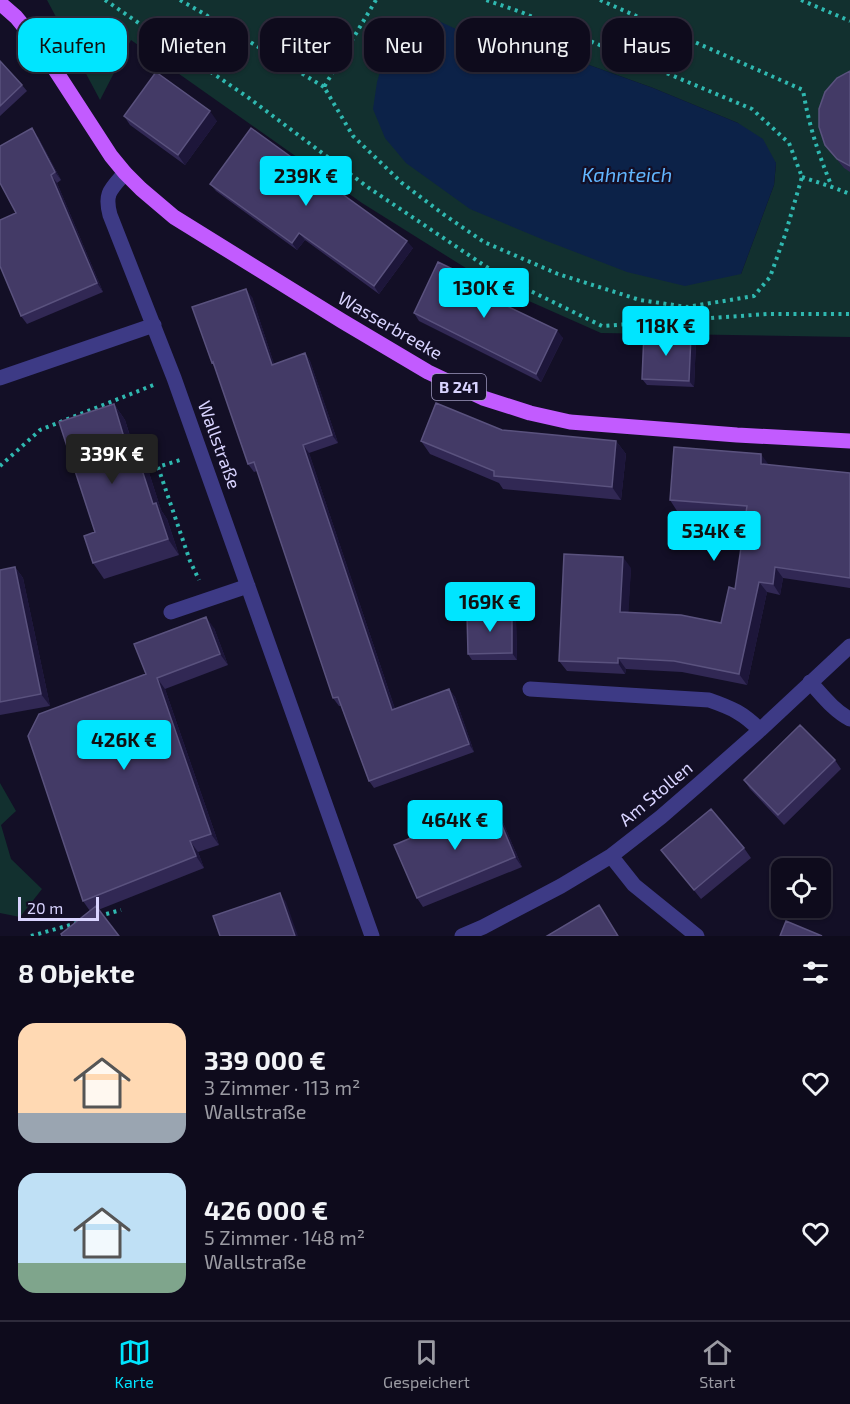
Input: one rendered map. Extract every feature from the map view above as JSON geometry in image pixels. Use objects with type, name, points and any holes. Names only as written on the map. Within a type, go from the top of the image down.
[{"type":"main road","name":"B 241","points":[[0,3],[16,17],[39,45],[99,140],[125,173]]},
{"type":"main road","name":"Wasserbreeke","points":[[125,173],[158,205],[216,244],[428,372],[483,398],[530,413],[570,422],[850,441]]},
{"type":"street","name":"Wallstraße","points":[[125,173],[111,188],[107,198],[110,215],[174,378],[372,936]]},
{"type":"street","points":[[0,378],[154,325]]},
{"type":"street","points":[[171,612],[248,586]]},
{"type":"street","name":"Am Stollen","points":[[462,936],[561,886],[611,856],[661,817],[760,730],[850,646]]},
{"type":"street","points":[[810,682],[825,699],[850,719]]},
{"type":"street","points":[[530,689],[709,700],[747,717],[760,730]]},
{"type":"street","points":[[611,856],[634,885],[697,936]]},
{"type":"path","points":[[105,0],[249,98],[369,188],[490,270],[602,326],[767,314],[850,314]]},
{"type":"path","points":[[180,0],[324,87],[353,136],[402,183],[484,242],[558,274],[640,300],[687,307],[754,296],[770,277],[802,177],[789,143],[752,109],[521,12],[486,0]]},
{"type":"path","points":[[324,87],[376,0]]},
{"type":"path","points":[[600,0],[804,90],[816,147],[832,187]]},
{"type":"path","points":[[801,0],[850,21]]},
{"type":"path","points":[[802,177],[850,194]]},
{"type":"path","points":[[0,466],[40,430],[174,378]]},
{"type":"path","points":[[148,470],[176,461]]},
{"type":"path","points":[[158,467],[190,561],[209,599]]},
{"type":"path","points":[[99,916],[121,910]]},
{"type":"path","points":[[31,936],[88,920]]},
{"type":"green space","points":[[47,0],[850,0],[850,337],[601,333],[493,285],[362,203],[176,72],[248,72],[248,18],[139,18],[139,46],[131,40],[127,48],[127,18],[57,18]],"holes":[[[456,18],[590,18],[590,65],[602,70],[602,18],[692,18],[692,72],[608,72],[738,123],[776,163],[774,185],[741,274],[513,72],[456,72]]]},
{"type":"green space","points":[[85,72],[114,72],[100,100]]},
{"type":"green space","points":[[0,783],[16,811],[1,825],[11,859],[42,889],[20,917],[0,913]]},
{"type":"water","name":"Kahnteich","points":[[444,23],[456,29],[456,72],[590,72],[590,65],[602,70],[602,72],[608,72],[653,88],[738,123],[763,139],[776,163],[774,185],[741,274],[685,286],[627,272],[470,209],[406,163],[385,138],[373,109],[380,72],[444,72]]},
{"type":"building","points":[[0,61],[22,85],[0,106]]},
{"type":"building","points":[[850,71],[850,166],[837,159],[825,145],[819,127],[819,109],[825,92],[837,78]]},
{"type":"building","points":[[156,72],[210,111],[178,155],[124,116]]},
{"type":"building","points":[[32,128],[55,172],[51,175],[97,283],[21,316],[0,266],[0,220],[16,213],[0,183],[0,146]]},
{"type":"building","points":[[251,128],[407,241],[374,286],[299,233],[292,243],[210,184]]},
{"type":"building","points":[[438,262],[492,288],[488,297],[557,330],[536,374],[414,313]]},
{"type":"building","points":[[246,289],[272,365],[305,353],[332,435],[303,445],[392,710],[449,689],[469,744],[369,781],[338,697],[333,698],[254,462],[248,464],[192,307]]},
{"type":"building","points":[[644,333],[691,335],[689,381],[642,379]]},
{"type":"building","points":[[436,403],[502,430],[616,441],[612,487],[494,476],[494,471],[421,441]]},
{"type":"building","points":[[114,404],[126,444],[133,442],[153,504],[156,503],[168,539],[93,563],[84,536],[95,532],[59,422]]},
{"type":"building","points":[[674,447],[761,454],[761,464],[850,473],[850,578],[775,567],[773,584],[759,582],[739,674],[674,661],[618,658],[618,663],[559,661],[564,554],[623,557],[620,612],[681,615],[721,623],[729,587],[735,589],[747,506],[670,500]]},
{"type":"building","points":[[15,567],[41,694],[0,702],[0,570]]},
{"type":"building","points":[[512,613],[512,653],[468,654],[467,614]]},
{"type":"building","points":[[206,617],[220,654],[157,678],[211,834],[190,841],[196,856],[83,901],[28,736],[39,714],[146,674],[134,644]]},
{"type":"building","points":[[800,725],[835,760],[778,815],[744,780]]},
{"type":"building","points":[[493,804],[515,857],[417,898],[394,845]]},
{"type":"building","points":[[711,809],[744,848],[694,890],[661,850]]},
{"type":"building","points":[[280,893],[295,936],[220,936],[213,916]]},
{"type":"building","points":[[599,905],[618,936],[547,936]]},
{"type":"building","points":[[96,906],[119,936],[62,936],[61,934]]},
{"type":"building","points":[[786,921],[822,936],[780,936]]}]
